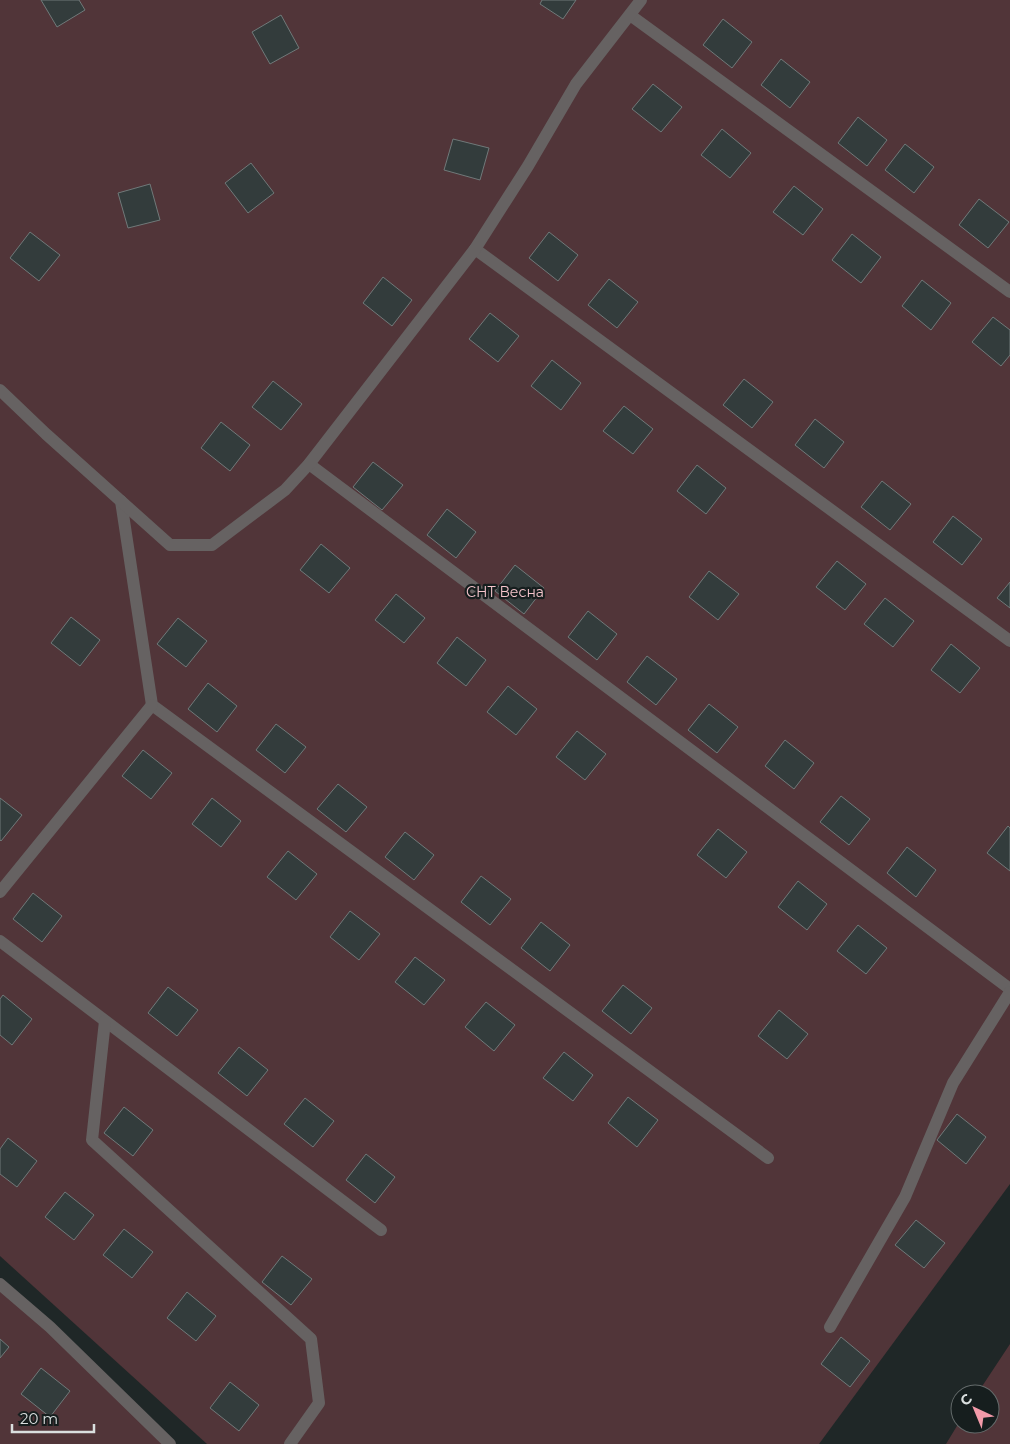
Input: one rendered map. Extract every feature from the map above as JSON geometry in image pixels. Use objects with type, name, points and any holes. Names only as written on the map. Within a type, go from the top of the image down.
[{"type":"street","points":[[0,390],[46,434],[170,545],[212,545],[285,490],[309,464],[474,249],[528,166],[576,84],[641,0]]},
{"type":"street","points":[[630,15],[1010,292]]},
{"type":"street","points":[[474,249],[1010,641]]},
{"type":"street","points":[[309,464],[1010,990],[953,1083],[905,1197],[830,1326]]},
{"type":"street","points":[[121,501],[152,705],[768,1158]]},
{"type":"street","points":[[0,892],[152,705]]},
{"type":"street","points":[[0,942],[381,1230]]},
{"type":"street","points":[[105,1021],[92,1140],[311,1339],[319,1403],[290,1444]]},
{"type":"street","points":[[0,1284],[50,1327],[170,1444]]},
{"type":"green space","name":"СНТ Весна","points":[[0,0],[1010,0],[1010,1184],[819,1444],[207,1444],[0,1256]]},
{"type":"green space","points":[[0,1288],[175,1444],[0,1444]]},
{"type":"green space","points":[[1010,1344],[1010,1444],[946,1444],[952,1434],[1000,1434],[1000,1384],[984,1384]]},
{"type":"building","points":[[41,0],[79,0],[85,10],[57,27]]},
{"type":"building","points":[[542,0],[576,0],[563,19],[540,4]]},
{"type":"building","points":[[281,15],[299,48],[270,64],[252,32]]},
{"type":"building","points":[[723,19],[752,42],[732,68],[703,45]]},
{"type":"building","points":[[781,59],[810,82],[790,108],[761,85]]},
{"type":"building","points":[[653,84],[682,107],[661,132],[632,109]]},
{"type":"building","points":[[858,117],[887,140],[867,166],[838,143]]},
{"type":"building","points":[[722,129],[751,153],[730,178],[701,155]]},
{"type":"building","points":[[453,139],[489,148],[480,180],[444,170]]},
{"type":"building","points":[[905,144],[934,167],[914,193],[885,170]]},
{"type":"building","points":[[251,163],[274,193],[248,213],[225,183]]},
{"type":"building","points":[[150,184],[160,220],[128,228],[118,193]]},
{"type":"building","points":[[794,186],[823,209],[803,235],[773,212]]},
{"type":"building","points":[[979,199],[1009,222],[988,248],[959,225]]},
{"type":"building","points":[[30,232],[60,255],[39,281],[10,258]]},
{"type":"building","points":[[549,232],[578,255],[558,281],[529,258]]},
{"type":"building","points":[[852,234],[881,257],[861,283],[832,260]]},
{"type":"building","points":[[383,277],[412,300],[392,326],[363,303]]},
{"type":"building","points":[[609,279],[638,302],[617,328],[588,305]]},
{"type":"building","points":[[922,280],[951,303],[931,330],[902,306]]},
{"type":"building","points":[[490,313],[519,336],[498,362],[469,339]]},
{"type":"building","points":[[993,317],[1010,330],[1010,355],[1001,366],[972,342]]},
{"type":"building","points":[[552,360],[581,383],[561,410],[531,386]]},
{"type":"building","points":[[744,379],[773,402],[752,428],[723,405]]},
{"type":"building","points":[[273,381],[302,404],[281,430],[252,407]]},
{"type":"building","points":[[624,406],[653,429],[633,454],[603,431]]},
{"type":"building","points":[[815,419],[844,442],[824,468],[795,445]]},
{"type":"building","points":[[221,422],[250,445],[230,471],[201,448]]},
{"type":"building","points":[[373,462],[403,485],[382,510],[353,487]]},
{"type":"building","points":[[697,465],[726,488],[706,514],[677,491]]},
{"type":"building","points":[[882,481],[911,504],[890,530],[861,507]]},
{"type":"building","points":[[447,509],[476,532],[456,558],[427,535]]},
{"type":"building","points":[[953,516],[982,539],[962,565],[933,542]]},
{"type":"building","points":[[321,544],[350,568],[329,593],[300,570]]},
{"type":"building","points":[[837,561],[866,584],[845,610],[816,587]]},
{"type":"building","points":[[515,565],[544,588],[524,614],[495,591]]},
{"type":"building","points":[[709,571],[739,594],[718,620],[689,597]]},
{"type":"building","points":[[1010,582],[1010,608],[997,598]]},
{"type":"building","points":[[396,594],[425,618],[404,643],[375,620]]},
{"type":"building","points":[[885,598],[914,621],[893,647],[864,624]]},
{"type":"building","points":[[588,611],[617,634],[597,660],[568,637]]},
{"type":"building","points":[[71,617],[100,640],[80,666],[51,643]]},
{"type":"building","points":[[178,618],[207,641],[186,667],[157,644]]},
{"type":"building","points":[[457,637],[486,660],[466,686],[437,663]]},
{"type":"building","points":[[951,644],[980,668],[960,693],[931,670]]},
{"type":"building","points":[[647,656],[677,679],[656,705],[627,682]]},
{"type":"building","points":[[208,683],[237,706],[217,732],[188,709]]},
{"type":"building","points":[[508,686],[537,709],[516,735],[487,712]]},
{"type":"building","points":[[709,704],[738,727],[717,753],[688,730]]},
{"type":"building","points":[[276,724],[306,747],[285,773],[256,750]]},
{"type":"building","points":[[577,731],[606,754],[585,780],[556,757]]},
{"type":"building","points":[[785,740],[814,763],[794,789],[765,766]]},
{"type":"building","points":[[143,750],[172,773],[151,799],[122,776]]},
{"type":"building","points":[[338,784],[367,807],[346,832],[317,809]]},
{"type":"building","points":[[841,796],[870,819],[849,845],[820,822]]},
{"type":"building","points":[[0,798],[22,815],[1,841],[0,840]]},
{"type":"building","points":[[212,798],[241,821],[221,847],[192,824]]},
{"type":"building","points":[[1008,826],[1010,828],[1010,871],[987,853]]},
{"type":"building","points":[[718,829],[747,852],[726,878],[697,855]]},
{"type":"building","points":[[405,832],[434,855],[414,880],[385,857]]},
{"type":"building","points":[[907,847],[936,870],[916,897],[887,873]]},
{"type":"building","points":[[288,851],[317,874],[296,900],[267,877]]},
{"type":"building","points":[[481,876],[511,899],[490,925],[461,902]]},
{"type":"building","points":[[798,881],[827,904],[807,930],[778,907]]},
{"type":"building","points":[[33,893],[62,916],[42,942],[13,919]]},
{"type":"building","points":[[350,911],[380,934],[359,960],[330,937]]},
{"type":"building","points":[[541,922],[570,945],[550,971],[521,948]]},
{"type":"building","points":[[858,925],[887,948],[866,974],[837,951]]},
{"type":"building","points":[[415,957],[445,980],[424,1005],[395,982]]},
{"type":"building","points":[[623,985],[652,1008],[631,1034],[602,1011]]},
{"type":"building","points":[[168,987],[198,1010],[177,1036],[148,1013]]},
{"type":"building","points":[[3,995],[32,1019],[12,1045],[0,1035],[0,999]]},
{"type":"building","points":[[486,1002],[515,1025],[494,1051],[465,1027]]},
{"type":"building","points":[[779,1010],[808,1034],[787,1059],[758,1036]]},
{"type":"building","points":[[239,1047],[268,1070],[247,1096],[218,1073]]},
{"type":"building","points":[[564,1052],[593,1075],[573,1101],[543,1078]]},
{"type":"building","points":[[628,1097],[658,1120],[637,1147],[608,1123]]},
{"type":"building","points":[[305,1098],[334,1121],[313,1147],[284,1124]]},
{"type":"building","points":[[124,1107],[153,1130],[133,1156],[104,1133]]},
{"type":"building","points":[[957,1114],[986,1137],[966,1164],[937,1140]]},
{"type":"building","points":[[8,1138],[37,1161],[17,1187],[0,1174],[0,1149]]},
{"type":"building","points":[[366,1154],[395,1177],[375,1203],[346,1180]]},
{"type":"building","points":[[65,1192],[94,1215],[74,1240],[45,1217]]},
{"type":"building","points":[[916,1220],[945,1243],[924,1268],[895,1245]]},
{"type":"building","points":[[124,1229],[153,1252],[132,1278],[103,1255]]},
{"type":"building","points":[[282,1256],[312,1279],[291,1305],[262,1282]]},
{"type":"building","points":[[187,1292],[216,1316],[196,1341],[167,1318]]},
{"type":"building","points":[[841,1337],[870,1361],[850,1387],[821,1364]]},
{"type":"building","points":[[0,1339],[9,1347],[0,1358]]},
{"type":"building","points":[[41,1368],[70,1391],[50,1417],[21,1394]]},
{"type":"building","points":[[230,1382],[259,1405],[239,1431],[210,1408]]}]
